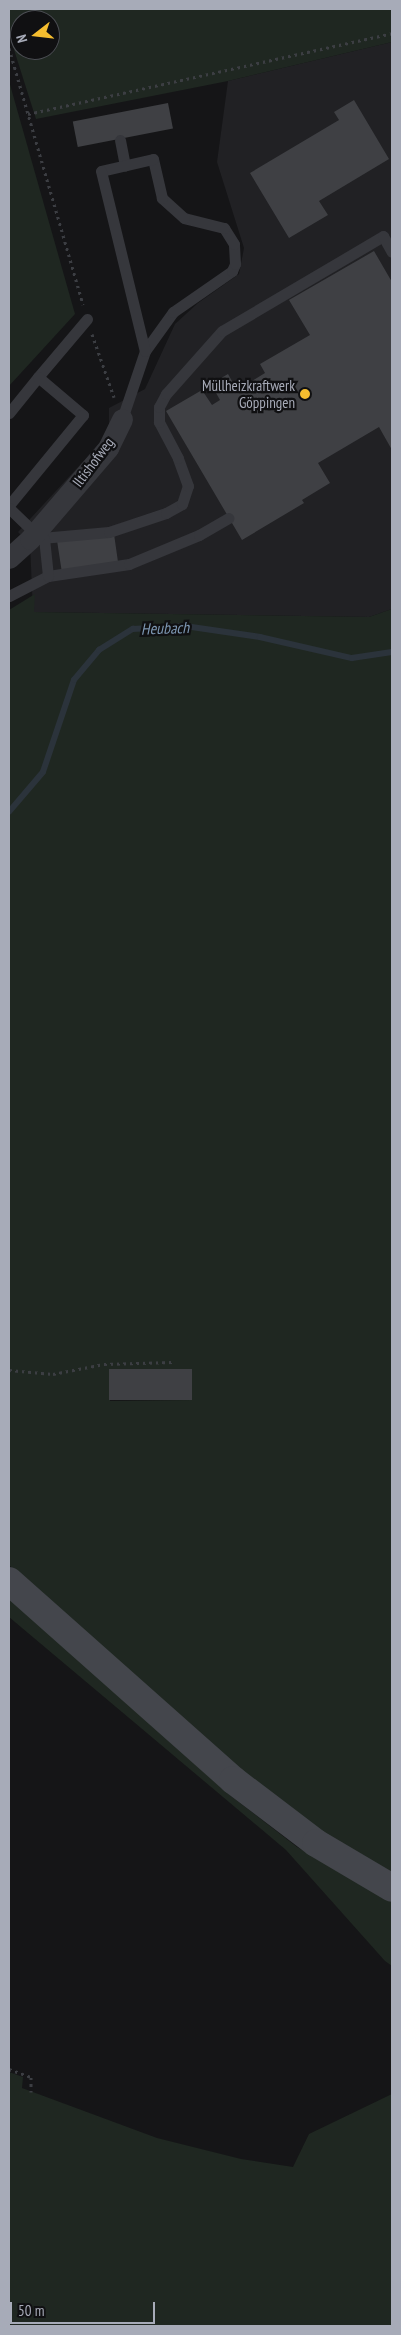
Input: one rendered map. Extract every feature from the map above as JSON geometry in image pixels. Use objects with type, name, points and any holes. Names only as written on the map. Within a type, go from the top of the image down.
[{"type":"main road","points":[[9,1580],[233,1780],[316,1843],[392,1888]]},
{"type":"street","name":"Iltishofweg","points":[[9,558],[36,537],[108,448],[122,419]]},
{"type":"lane","points":[[120,140],[125,166]]},
{"type":"lane","points":[[122,419],[145,351],[174,312],[232,271],[236,251],[231,235],[224,228],[184,218],[162,198],[152,159],[101,171],[145,351]]},
{"type":"lane","points":[[36,537],[109,532],[166,513],[182,504],[188,486],[178,458],[159,422],[159,407],[166,394],[222,331],[384,236],[392,252]]},
{"type":"lane","points":[[9,413],[87,319]]},
{"type":"lane","points":[[38,377],[83,415],[9,506],[36,537],[48,576]]},
{"type":"lane","points":[[9,596],[48,576],[130,564],[200,535],[228,518]]},
{"type":"path","points":[[28,114],[392,34]]},
{"type":"path","points":[[9,48],[87,319],[122,419]]},
{"type":"path","points":[[9,1370],[53,1374],[104,1364],[173,1362]]},
{"type":"path","points":[[9,2070],[31,2077],[32,2092]]},
{"type":"shaded area","points":[[9,9],[392,9],[392,42],[228,81],[36,119],[17,60],[60,60],[60,10],[10,10],[10,37]]},
{"type":"shaded area","points":[[392,42],[392,609],[369,617],[33,612],[30,544],[18,532],[103,440],[109,424],[109,408],[145,389],[175,324],[198,303],[239,274],[244,248],[217,162],[228,81]]},
{"type":"shaded area","points":[[9,81],[75,314],[9,386]]},
{"type":"shaded area","points":[[35,594],[34,612],[369,617],[392,609],[392,1877],[328,1841],[182,1724],[9,1565],[9,610]],"holes":[[[192,1369],[192,1400],[110,1401],[109,1371]]]},
{"type":"shaded area","points":[[9,1597],[227,1793],[297,1847],[392,1901],[392,1966],[385,1961],[286,1850],[9,1617]]},
{"type":"shaded area","points":[[9,2072],[23,2077],[22,2088],[157,2138],[241,2159],[293,2167],[309,2134],[392,2094],[392,2326],[9,2326]]},
{"type":"building","points":[[354,100],[389,159],[319,201],[328,215],[289,238],[250,173],[339,120],[334,112]]},
{"type":"building","points":[[168,103],[173,129],[78,147],[73,122]]},
{"type":"building","name":"Müllheizkraftwerk Göppingen","points":[[374,251],[392,282],[392,450],[379,427],[318,463],[330,483],[302,500],[304,503],[242,540],[166,411],[202,390],[212,405],[220,400],[211,384],[228,374],[237,390],[265,373],[260,364],[310,335],[289,300]]},
{"type":"building","points":[[56,534],[114,534],[118,562],[62,573]]},
{"type":"building","points":[[109,1369],[192,1369],[192,1400],[109,1400]]},
{"type":"waterway","name":"Heubach","points":[[9,812],[43,772],[74,680],[99,650],[133,629],[185,626],[260,637],[352,658],[392,652]]},
{"type":"place","name":"Müllheizkraftwerk Göppingen","points":[[305,394]]}]
